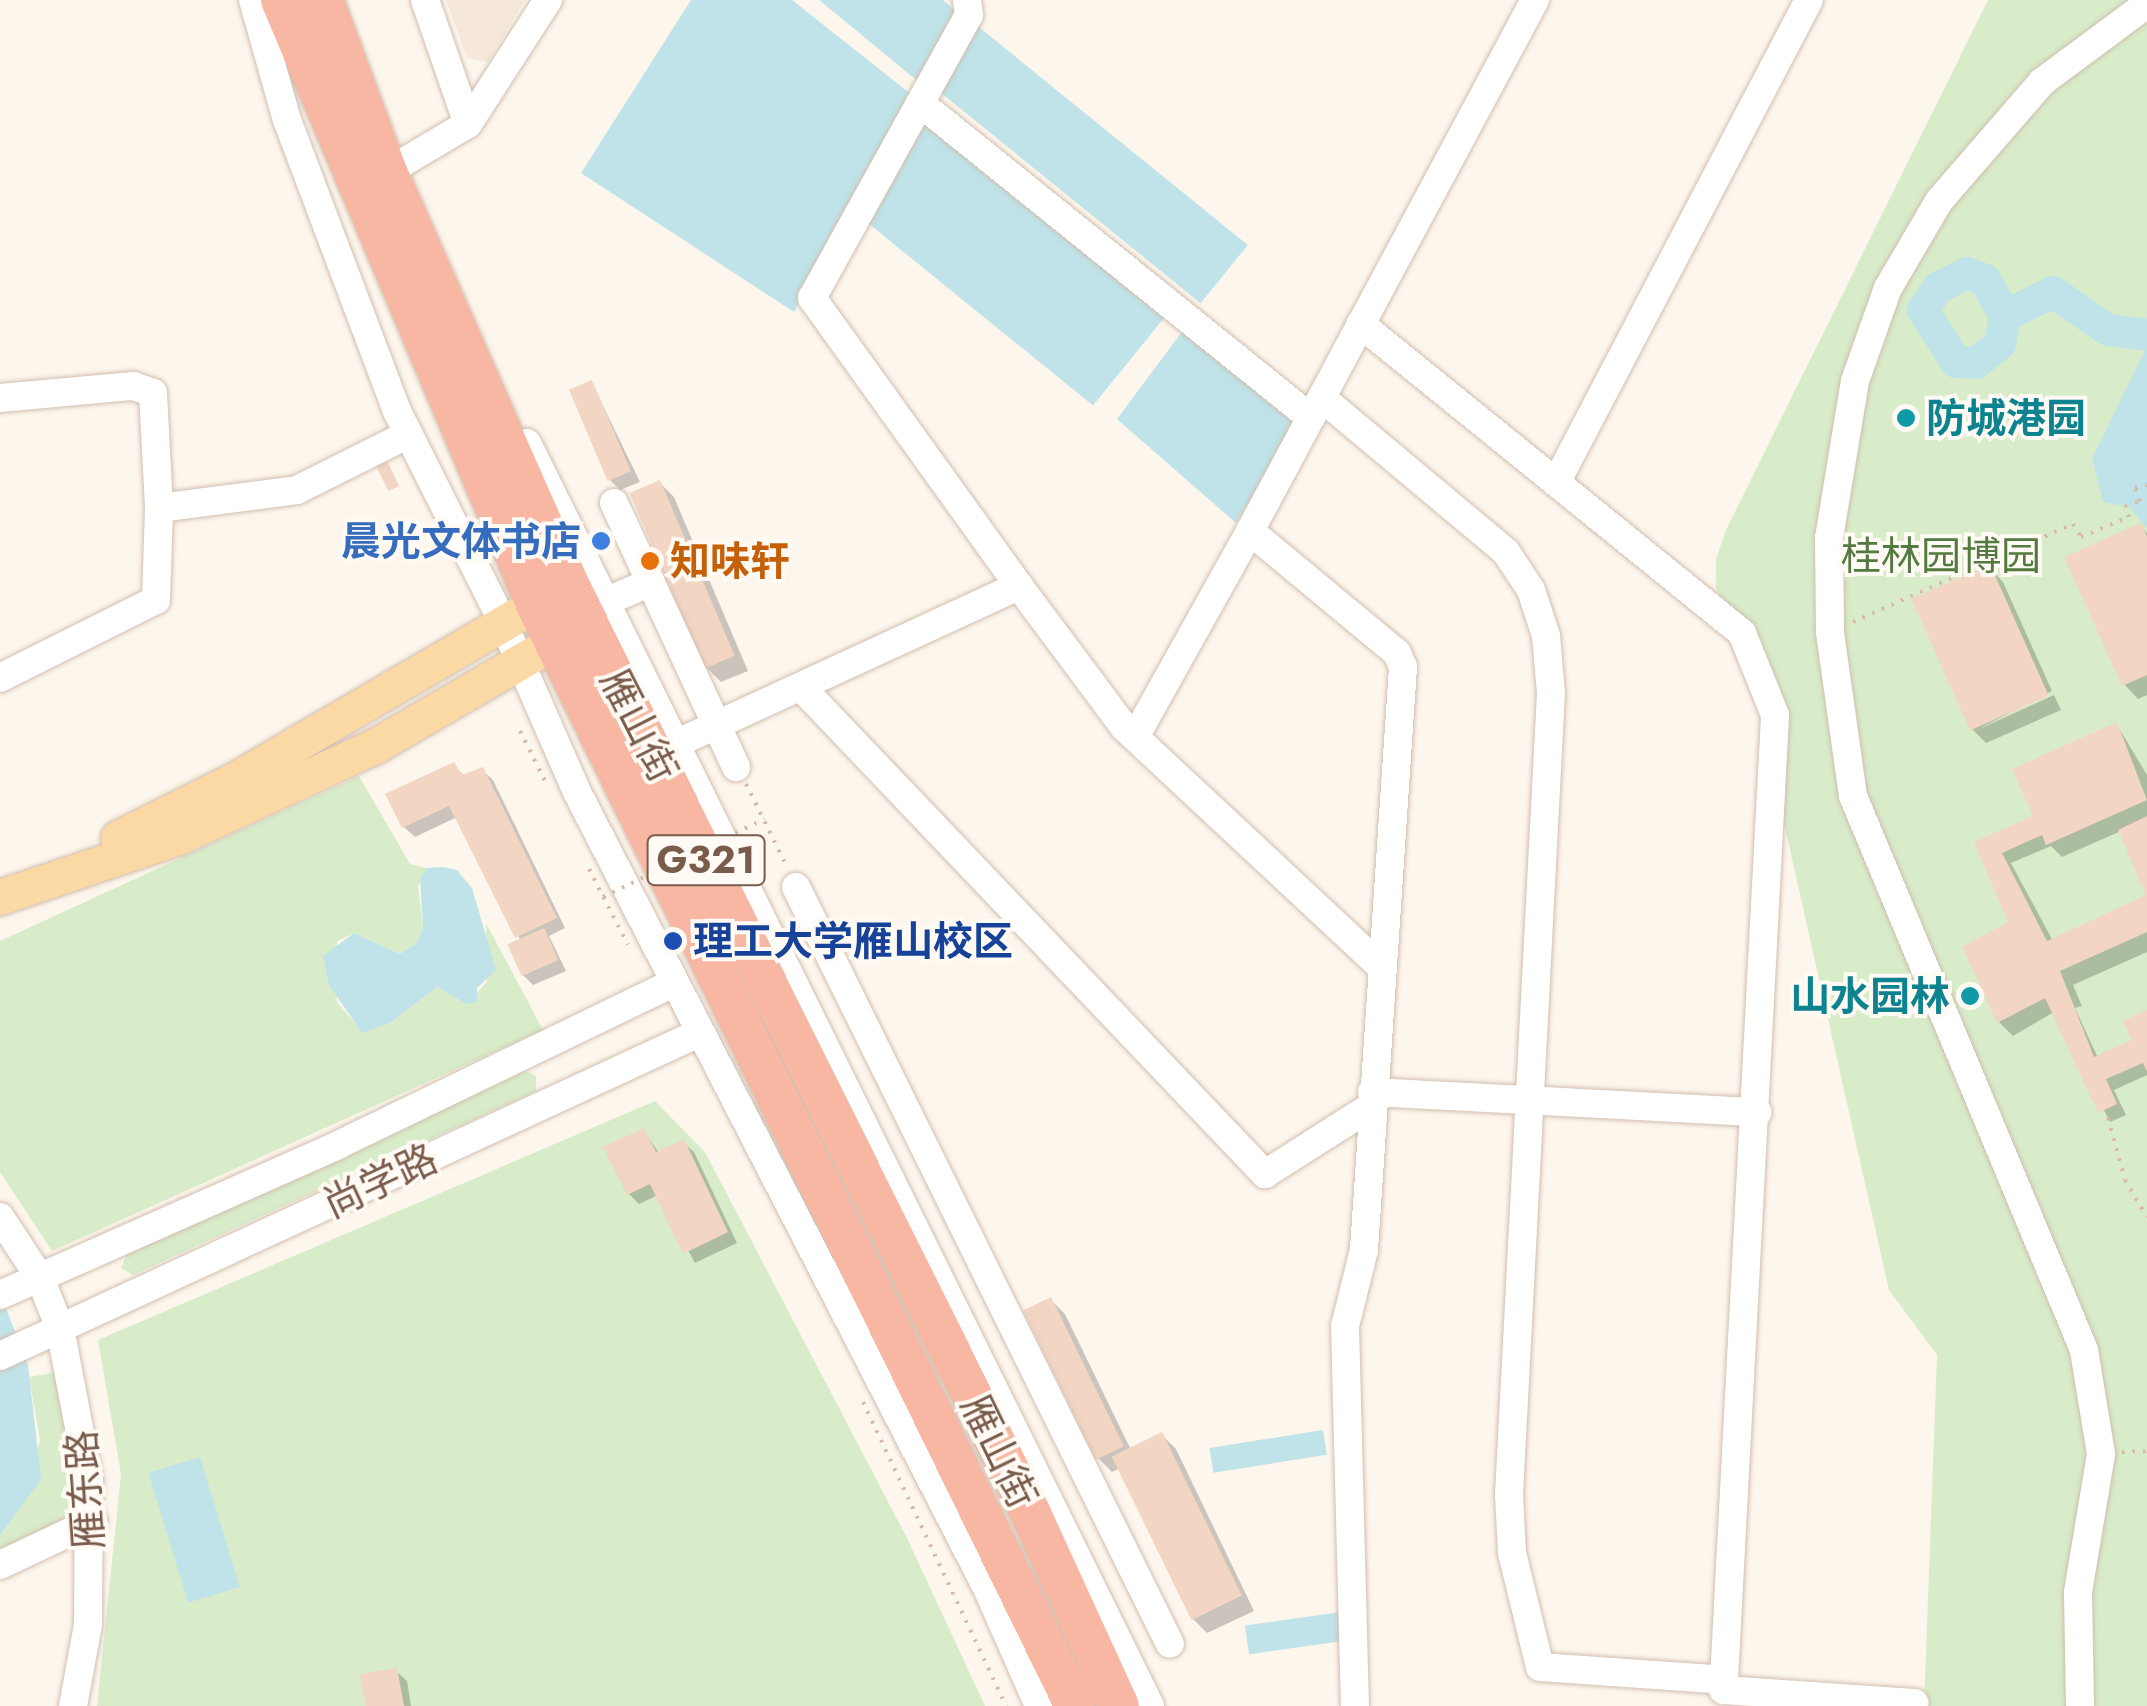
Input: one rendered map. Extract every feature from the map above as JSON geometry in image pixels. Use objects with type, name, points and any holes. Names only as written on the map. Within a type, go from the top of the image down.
[{"type":"highway","name":"雁山街","points":[[281,0],[537,652],[1075,1706]]},
{"type":"highway","name":"雁山街","points":[[323,0],[570,587],[664,749],[1119,1706]]},
{"type":"main road","points":[[0,877],[101,846],[206,795],[520,614]]},
{"type":"main road","points":[[0,897],[178,836],[375,746],[537,652]]},
{"type":"street","points":[[253,0],[287,120],[408,434],[520,614]]},
{"type":"street","points":[[339,0],[395,167],[605,602],[664,749],[883,1162],[1150,1706]]},
{"type":"street","points":[[425,0],[468,124]]},
{"type":"street","points":[[395,167],[468,124],[548,0]]},
{"type":"street","points":[[967,0],[969,15],[812,298],[1019,586],[1135,737],[1378,964]]},
{"type":"street","points":[[1135,737],[1250,532],[1535,0]]},
{"type":"street","points":[[1557,480],[1809,0]]},
{"type":"street","points":[[2080,1706],[2078,1592],[2101,1454],[2084,1350],[1859,816],[1830,632],[1830,538],[1842,434],[1888,288],[1939,200],[1988,138],[2042,82],[2147,4]]},
{"type":"street","points":[[920,103],[1506,552],[1531,590],[1546,636],[1550,693],[1509,1494],[1512,1553],[1540,1668],[1723,1692],[1915,1703]]},
{"type":"street","points":[[1362,324],[1742,633],[1775,714],[1723,1692]]},
{"type":"street","points":[[0,398],[133,386],[152,393],[159,508],[156,600],[0,678]]},
{"type":"street","points":[[159,508],[309,486],[408,434]]},
{"type":"street","points":[[614,504],[736,767]]},
{"type":"street","points":[[1250,532],[1397,654],[1402,667],[1378,964],[1364,1250],[1344,1326],[1355,1706]]},
{"type":"street","points":[[605,602],[651,582]]},
{"type":"street","points":[[664,749],[1019,586]]},
{"type":"street","points":[[537,652],[673,983],[986,1588],[1039,1706]]},
{"type":"street","points":[[801,687],[1265,1174],[1371,1099],[1756,1112]]},
{"type":"street","points":[[796,887],[1170,1644]]},
{"type":"street","name":"尚学路","points":[[0,1295],[338,1145],[673,983]]},
{"type":"street","name":"尚学路","points":[[0,1356],[698,1033]]},
{"type":"street","points":[[883,1162],[923,1143]]},
{"type":"street","name":"雁东路","points":[[0,1217],[40,1278],[60,1328],[92,1521],[76,1700]]},
{"type":"street","points":[[0,1564],[92,1521]]},
{"type":"street","points":[[1094,1589],[1133,1570]]},
{"type":"street","points":[[50,1706],[76,1700]]},
{"type":"path","points":[[1830,632],[2072,524],[2082,537],[2129,517],[2126,506],[2140,501],[2136,488],[2147,484]]},
{"type":"path","points":[[736,767],[796,887]]},
{"type":"path","points":[[602,897],[764,819]]},
{"type":"path","points":[[2108,1118],[2125,1180],[2147,1217]]},
{"type":"shaded area","points":[[446,0],[525,0],[488,62],[467,58]]},
{"type":"green space","name":"桂林园博园","points":[[1988,0],[2147,0],[2147,1706],[1924,1706],[1937,1355],[1889,1290],[1781,810],[1782,724],[1716,589],[1716,559],[1727,528]]},
{"type":"green space","points":[[359,776],[410,864],[427,868],[418,887],[423,927],[417,943],[400,954],[354,933],[337,941],[337,1002],[360,1029],[390,1023],[437,987],[466,1004],[487,982],[486,923],[543,1030],[52,1251],[0,1172],[0,941]]},
{"type":"green space","points":[[526,1071],[536,1076],[536,1091],[133,1275],[121,1268],[128,1251]]},
{"type":"green space","points":[[655,1101],[705,1152],[907,1538],[985,1706],[97,1706],[121,1474],[98,1340]]},
{"type":"green space","points":[[64,1371],[79,1506],[57,1530],[0,1554],[0,1536],[23,1504],[40,1440],[29,1377]]},
{"type":"water","points":[[691,0],[792,0],[912,95],[794,312],[581,173]]},
{"type":"water","points":[[819,0],[943,0],[958,13],[920,83]]},
{"type":"water","points":[[975,24],[1248,245],[1201,303],[928,82]]},
{"type":"water","points":[[930,119],[1169,312],[1093,405],[854,212]]},
{"type":"water","points":[[2147,309],[2147,528],[2129,507],[2103,502],[2092,458],[2146,349]]},
{"type":"water","points":[[1187,325],[1300,417],[1236,523],[1117,419]]},
{"type":"water","points":[[427,868],[457,870],[472,888],[496,970],[477,988],[477,1002],[466,1004],[437,987],[390,1023],[362,1033],[329,985],[323,956],[354,933],[400,954],[417,943],[423,927],[420,878]]},
{"type":"water","points":[[0,1293],[28,1365],[41,1479],[0,1536]]},
{"type":"water","points":[[1323,1430],[1327,1455],[1213,1473],[1209,1448]]},
{"type":"water","points":[[200,1457],[240,1587],[188,1603],[148,1473]]},
{"type":"water","points":[[1341,1612],[1345,1641],[1249,1654],[1245,1625]]},
{"type":"building","points":[[592,380],[631,471],[608,481],[569,390]]},
{"type":"building","points":[[386,459],[399,486],[388,491],[375,464]]},
{"type":"building","points":[[660,480],[735,656],[704,669],[630,493]]},
{"type":"building","points":[[2141,523],[2147,537],[2147,675],[2122,686],[2064,557]]},
{"type":"building","points":[[1990,564],[2049,696],[1970,731],[1911,599]]},
{"type":"building","points":[[2117,722],[2147,800],[2046,845],[2042,835],[2002,853],[2047,941],[2146,895],[2118,830],[2147,816],[2147,932],[2060,971],[2094,1057],[2132,1040],[2123,1021],[2147,1010],[2147,1072],[2143,1063],[2106,1079],[2117,1104],[2098,1113],[2045,998],[1997,1023],[1962,947],[2008,922],[1974,842],[2033,816],[2012,769]]},
{"type":"building","points":[[454,762],[462,775],[483,767],[557,918],[515,938],[449,806],[402,828],[385,794]]},
{"type":"building","points":[[544,928],[558,960],[522,976],[507,944]]},
{"type":"building","points":[[644,1128],[656,1152],[684,1139],[728,1232],[683,1254],[650,1184],[627,1195],[603,1147]]},
{"type":"building","points":[[1051,1297],[1124,1446],[1096,1460],[1023,1311]]},
{"type":"building","points":[[1162,1432],[1242,1596],[1191,1620],[1112,1457]]},
{"type":"building","points":[[397,1668],[404,1706],[366,1706],[360,1674]]},
{"type":"waterway","points":[[2005,316],[2000,344],[1976,363],[1956,362],[1923,310],[1938,288],[1967,273],[1985,280],[2005,316],[2053,292],[2108,330],[2146,335]]},
{"type":"place","name":"防城港园","points":[[1906,418]]},
{"type":"place","name":"晨光文体书店","points":[[601,541]]},
{"type":"place","name":"知味轩","points":[[650,561]]},
{"type":"place","name":"理工大学雁山校区","points":[[673,941]]},
{"type":"place","name":"山水园林","points":[[1970,996]]}]
